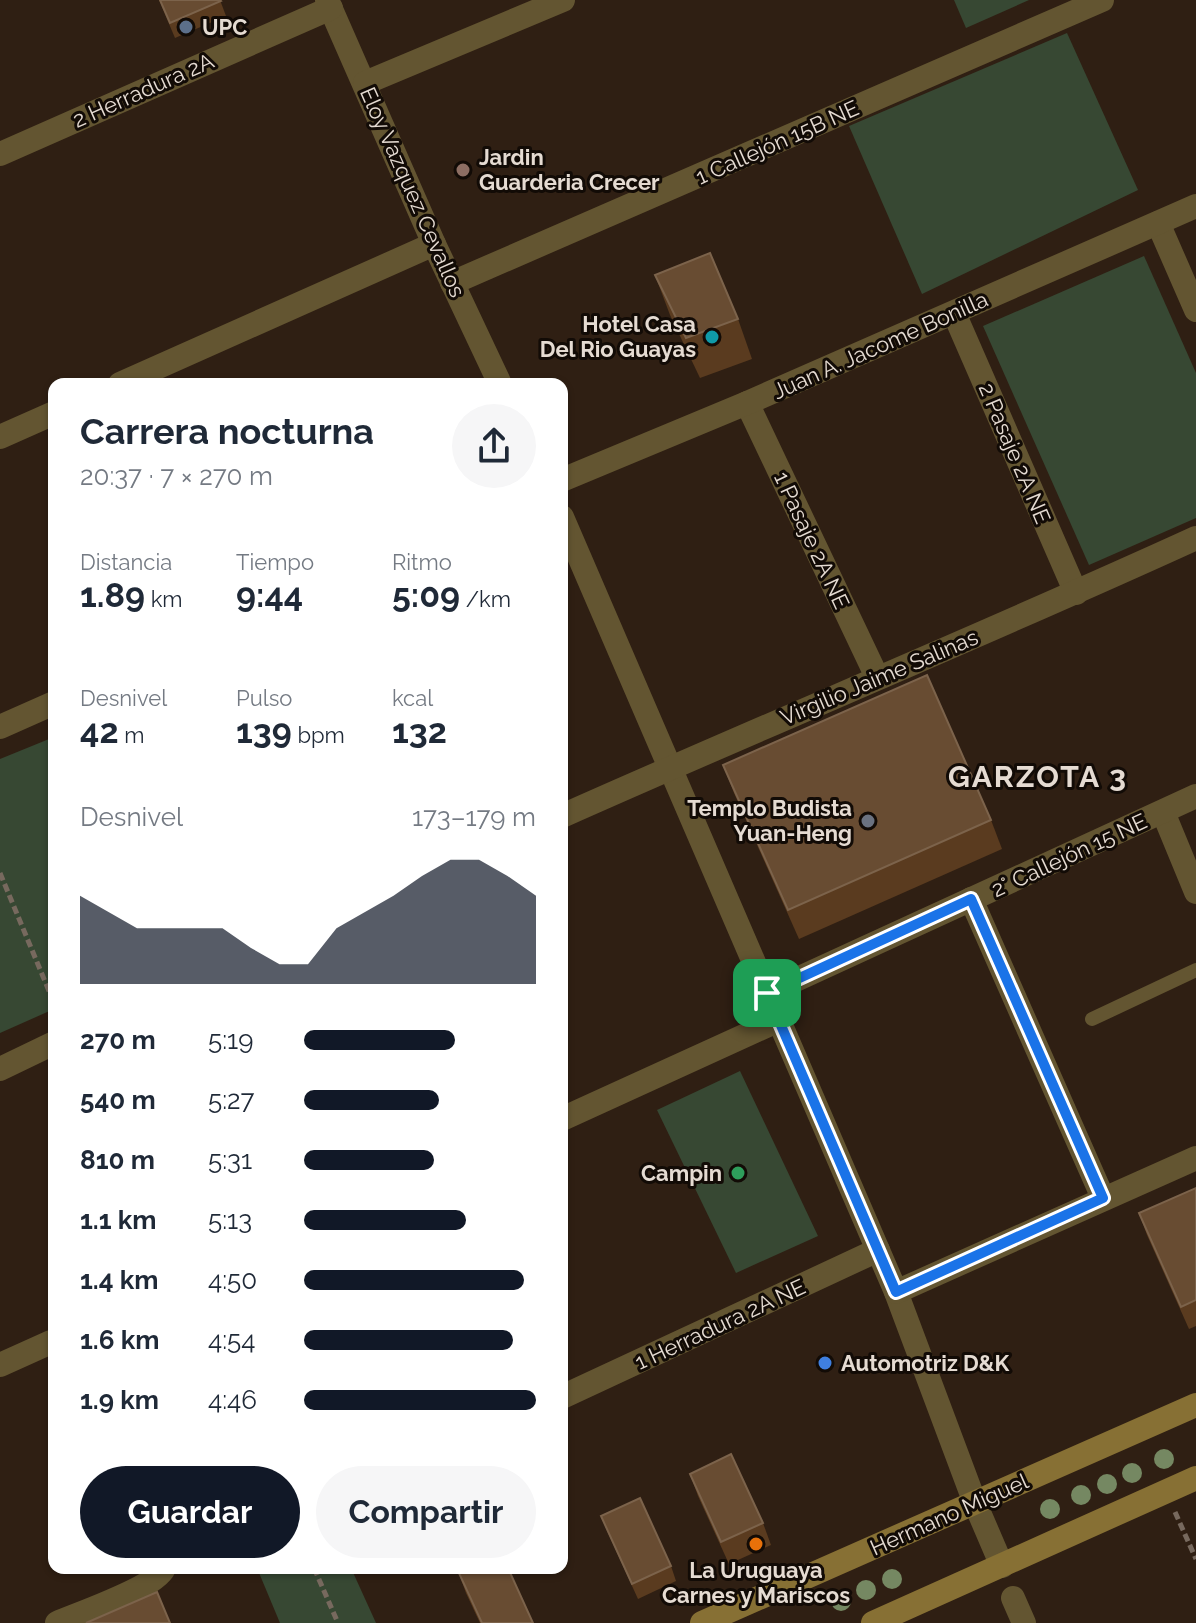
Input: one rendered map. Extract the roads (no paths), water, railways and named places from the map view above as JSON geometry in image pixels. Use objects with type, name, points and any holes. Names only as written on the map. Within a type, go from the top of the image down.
[{"type":"street","points":[[365,83],[563,0]]},
{"type":"street","name":"1 Callejón 15B NE","points":[[452,283],[1102,0]]},
{"type":"street","name":"Eloy Vazquez Cevallos","points":[[329,4],[434,244],[497,378]]},
{"type":"street","name":"2 Herradura 2A","points":[[0,154],[329,4]]},
{"type":"street","name":"Juan A. Jacome Bonilla","points":[[568,478],[747,403],[1196,206]]},
{"type":"street","points":[[1158,223],[1196,310]]},
{"type":"street","points":[[133,378],[434,244]]},
{"type":"street","name":"2 Pasaje 2A NE","points":[[954,313],[1076,593]]},
{"type":"street","name":"1 Pasaje 2A NE","points":[[747,403],[877,677]]},
{"type":"street","points":[[0,437],[48,416]]},
{"type":"street","points":[[568,531],[896,1292],[975,1503],[1002,1566]]},
{"type":"street","name":"Virgilio Jaime Salinas","points":[[568,813],[1196,538]]},
{"type":"street","points":[[0,727],[48,706]]},
{"type":"street","name":"2° Callejón 15 NE","points":[[767,993],[1196,796]]},
{"type":"street","points":[[1163,812],[1196,892]]},
{"type":"street","points":[[971,899],[1103,1198]]},
{"type":"street","points":[[568,1116],[779,1020]]},
{"type":"street","points":[[0,1069],[48,1046]]},
{"type":"street","points":[[896,1292],[1196,1158]]},
{"type":"street","name":"1 Herradura 2A NE","points":[[568,1394],[878,1250]]},
{"type":"street","points":[[0,1365],[48,1345]]},
{"type":"street","name":"Hermano Miguel","points":[[702,1623],[1196,1405]]},
{"type":"street","points":[[873,1623],[1196,1478]]},
{"type":"street","points":[[57,1623],[147,1585],[161,1574]]},
{"type":"street","points":[[1013,1598],[1024,1623]]},
{"type":"lane","points":[[1092,1019],[1196,970]]},
{"type":"place","name":"UPC","points":[[186,27]]},
{"type":"place","name":"Jardin Guarderia Crecer","points":[[463,170]]},
{"type":"place","name":"Hotel Casa Del Rio Guayas","points":[[712,337]]},
{"type":"place","name":"Templo Budista Yuan-Heng","points":[[868,821]]},
{"type":"place","name":"Campin","points":[[738,1173]]},
{"type":"place","name":"Automotriz D&K","points":[[825,1363]]},
{"type":"place","name":"La Uruguaya Carnes y Mariscos","points":[[756,1544]]},
{"type":"district","name":"GARZOTA 3","points":[[1038,777]]}]
